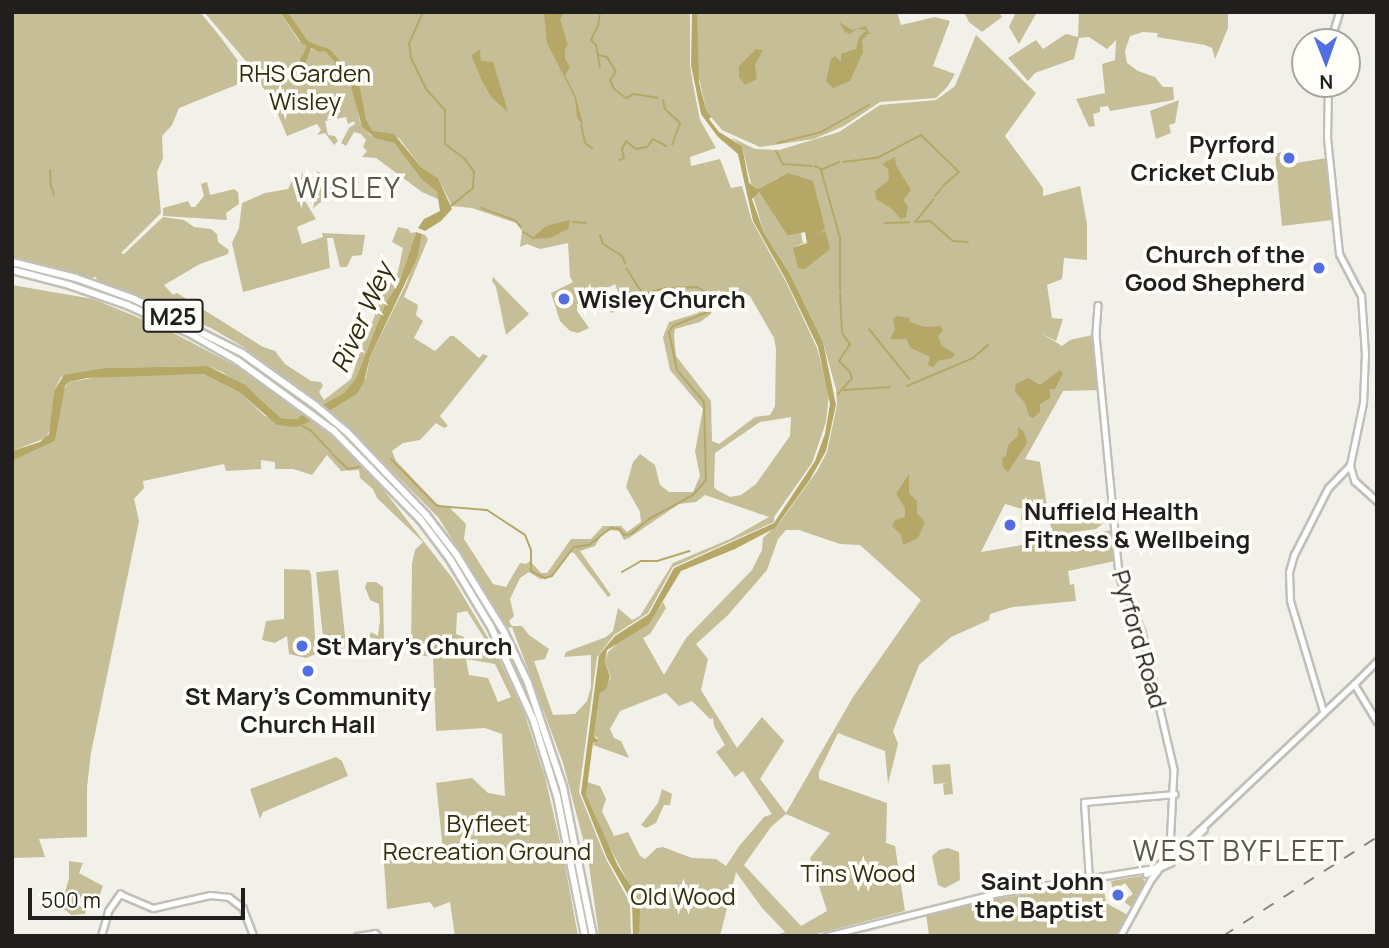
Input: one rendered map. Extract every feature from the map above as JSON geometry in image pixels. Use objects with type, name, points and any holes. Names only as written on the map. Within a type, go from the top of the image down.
[{"type":"highway","name":"M25","points":[[12,262],[86,282],[168,314],[242,353],[316,406],[322,416],[420,519],[450,559],[491,627],[510,663],[533,719],[557,796],[585,936]]},
{"type":"highway","name":"M25","points":[[12,270],[98,294],[166,321],[238,361],[309,410],[322,416],[378,462],[456,554],[503,630],[528,683],[563,787],[593,936]]},
{"type":"main road","points":[[1149,873],[1209,821],[1354,684],[1377,722]]},
{"type":"main road","points":[[826,936],[993,894],[1149,873],[1158,870],[1175,852]]},
{"type":"street","points":[[1328,98],[1327,138],[1339,254],[1359,289],[1362,306],[1365,354],[1363,403],[1350,465],[1355,481]]},
{"type":"street","name":"Pyrford Road","points":[[1098,305],[1096,335],[1119,576],[1140,628],[1155,681],[1174,769],[1175,852]]},
{"type":"street","points":[[1323,711],[1290,601],[1289,580],[1294,555],[1310,521],[1328,488],[1350,465]]},
{"type":"street","points":[[1340,474],[1355,481],[1377,501]]},
{"type":"street","points":[[1354,684],[1377,661]]},
{"type":"street","points":[[1089,881],[1084,802],[1175,794]]},
{"type":"street","points":[[1120,936],[1146,887],[1149,873]]},
{"type":"street","points":[[101,936],[108,911],[120,894],[153,908],[210,895],[229,897],[243,908],[254,936]]},
{"type":"street","points":[[357,936],[375,933],[378,936]]},
{"type":"green space","points":[[12,12],[200,12],[222,39],[251,79],[179,108],[172,125],[162,136],[163,158],[157,172],[161,213],[121,253],[124,254],[163,217],[184,220],[194,227],[211,229],[217,234],[218,242],[229,250],[228,254],[200,264],[164,285],[173,295],[177,293],[263,347],[275,351],[285,364],[311,381],[321,382],[323,386],[319,392],[324,400],[351,379],[363,343],[351,330],[355,325],[365,331],[370,328],[383,294],[397,276],[403,248],[392,242],[398,227],[408,229],[411,233],[416,232],[399,283],[386,302],[356,378],[344,393],[322,405],[245,348],[211,328],[97,280],[95,276],[93,279],[12,257]]},
{"type":"green space","name":"RHS Garden Wisley","points":[[204,12],[280,12],[299,41],[311,49],[325,51],[343,72],[354,93],[360,122],[370,135],[394,143],[422,180],[437,192],[440,200],[422,192],[376,158],[362,157],[367,151],[363,147],[366,140],[361,134],[354,132],[346,146],[341,143],[349,128],[355,124],[354,121],[348,124],[346,117],[325,121],[328,135],[335,136],[338,141],[334,145],[325,133],[317,135],[321,130],[317,124],[287,136],[273,103],[245,60]]},
{"type":"green space","points":[[288,12],[690,12],[690,64],[693,84],[700,120],[716,148],[690,157],[691,166],[720,159],[731,188],[742,186],[752,221],[786,282],[817,348],[829,394],[826,422],[812,463],[774,517],[774,522],[673,567],[648,613],[614,635],[597,657],[579,792],[606,859],[630,903],[631,936],[599,936],[588,858],[563,763],[512,627],[508,628],[438,517],[352,431],[328,412],[357,394],[366,377],[370,357],[407,282],[422,234],[425,235],[428,239],[404,297],[418,305],[416,315],[423,321],[414,338],[435,351],[450,336],[454,336],[479,358],[483,354],[488,356],[440,416],[448,426],[444,428],[436,423],[420,440],[403,443],[392,451],[396,461],[437,504],[450,508],[466,524],[464,539],[493,584],[506,587],[520,563],[526,564],[530,561],[541,573],[547,573],[571,539],[591,539],[603,526],[621,526],[627,532],[641,522],[640,512],[626,487],[633,462],[640,454],[655,465],[660,485],[669,492],[693,492],[700,476],[695,451],[703,409],[670,370],[663,337],[669,322],[698,313],[703,302],[698,295],[635,300],[612,313],[608,309],[619,294],[615,284],[577,304],[577,311],[589,328],[578,333],[570,331],[560,321],[551,293],[573,282],[570,277],[568,243],[540,249],[527,244],[520,247],[522,231],[516,223],[472,208],[452,206],[438,178],[421,167],[399,138],[373,131],[366,119],[358,82],[353,75],[330,49],[309,42]],"holes":[[[718,290],[728,295],[743,292],[750,296],[774,338],[776,349],[775,406],[770,415],[755,417],[719,444],[712,441],[711,401],[676,356],[674,335],[675,329],[700,322],[711,314]],[[791,417],[790,436],[756,484],[741,495],[730,497],[714,487],[715,453],[760,422]],[[705,495],[769,517],[730,539],[673,563],[640,616],[632,620],[618,608],[613,631],[606,637],[566,652],[564,657],[591,655],[591,687],[587,701],[575,714],[553,715],[534,661],[545,659],[549,649],[529,635],[522,626],[512,626],[509,621],[514,616],[510,599],[520,578],[529,572],[540,579],[551,577],[570,552],[574,553],[608,597],[611,595],[580,551],[595,546],[602,534],[611,530],[619,531],[624,540],[679,504],[696,502]]]},
{"type":"green space","points":[[697,12],[897,12],[901,25],[935,17],[950,21],[933,66],[955,74],[936,98],[880,102],[844,126],[814,139],[760,147],[722,130],[706,110],[696,65]]},
{"type":"green space","points":[[964,12],[999,12],[1002,17],[982,32],[969,22]]},
{"type":"green space","points":[[1016,12],[1037,12],[1019,44],[1009,27]]},
{"type":"green space","points":[[1079,12],[1228,12],[1228,28],[1215,59],[1212,48],[1205,45],[1157,37],[1158,33],[1143,32],[1130,36],[1125,51],[1127,63],[1138,71],[1155,77],[1163,87],[1173,87],[1174,100],[1110,111],[1108,106],[1100,107],[1100,112],[1093,114],[1095,126],[1089,127],[1076,99],[1105,93],[1102,64],[1115,60],[1116,40],[1107,49],[1089,37],[1079,38],[1074,59],[1035,73],[1028,81],[1008,58],[1036,40],[1043,49],[1066,34],[1078,37]]},
{"type":"green space","points":[[976,35],[1036,93],[1005,136],[1043,188],[1043,196],[1080,186],[1087,224],[1087,260],[1064,258],[1062,279],[1047,285],[1052,318],[1063,319],[1056,341],[1041,333],[1062,346],[1070,340],[1092,335],[1099,390],[1063,391],[1025,459],[1040,462],[1049,519],[1021,520],[1022,509],[1005,504],[981,552],[1112,530],[1115,561],[1068,571],[1070,585],[1074,584],[1076,601],[1013,607],[990,614],[989,620],[951,637],[919,665],[893,731],[898,744],[888,784],[885,751],[838,733],[819,772],[819,779],[887,803],[886,843],[895,846],[905,911],[809,936],[774,936],[785,932],[762,908],[736,872],[720,936],[639,936],[639,902],[605,839],[586,795],[587,782],[600,786],[606,799],[602,811],[614,836],[628,832],[640,856],[645,859],[657,848],[663,847],[692,858],[716,859],[726,866],[764,817],[772,814],[743,771],[735,777],[716,752],[725,745],[714,726],[713,718],[710,719],[692,701],[679,706],[666,693],[620,711],[610,729],[614,738],[621,741],[629,758],[593,745],[598,738],[594,736],[600,693],[611,678],[605,662],[608,652],[625,636],[647,625],[663,602],[666,608],[650,634],[643,638],[664,675],[686,638],[752,570],[762,550],[763,538],[780,522],[817,471],[827,452],[837,405],[836,389],[823,342],[790,274],[764,233],[753,196],[759,192],[789,236],[801,233],[803,243],[808,242],[793,247],[812,243],[810,241],[815,238],[778,178],[758,189],[751,184],[742,146],[730,137],[755,149],[779,150],[839,132],[880,105],[936,100],[955,86]],"holes":[[[786,530],[799,530],[840,544],[860,545],[921,600],[853,697],[786,813],[760,779],[784,741],[762,717],[737,748],[701,690],[708,659],[696,644],[728,615],[767,570],[778,539]],[[786,814],[830,833],[810,858],[827,911],[801,926],[744,865],[771,827]]]},
{"type":"green space","points":[[1179,100],[1175,123],[1169,125],[1171,133],[1156,139],[1150,111]]},
{"type":"green space","points":[[1281,152],[1284,165],[1327,158],[1332,220],[1282,226],[1275,154]]},
{"type":"green space","points":[[316,171],[327,176],[339,192],[328,190],[325,199],[313,208],[311,202],[320,197],[314,190],[322,179]]},
{"type":"green space","points":[[303,172],[305,201],[316,219],[297,227],[302,244],[323,237],[322,233],[365,235],[362,255],[352,256],[347,267],[340,267],[333,238],[327,238],[330,268],[243,292],[232,243],[239,228],[242,203],[265,193],[288,189],[292,181],[299,183]]},
{"type":"green space","points":[[207,182],[210,195],[234,189],[238,192],[239,204],[226,213],[227,220],[163,216],[163,208],[188,201],[191,207],[195,207],[204,196],[201,184]]},
{"type":"green space","points":[[493,277],[529,314],[506,335],[496,287],[492,281]]},
{"type":"green space","points":[[12,285],[93,299],[164,328],[238,367],[305,412],[297,419],[281,418],[255,394],[208,366],[104,368],[61,377],[54,391],[52,424],[46,438],[12,451]]},
{"type":"green space","name":"Byfleet Recreation Ground","points":[[203,374],[239,392],[265,416],[297,427],[314,420],[365,466],[453,579],[494,648],[525,715],[545,777],[578,936],[455,936],[450,902],[434,908],[430,902],[387,909],[383,848],[443,850],[436,783],[472,778],[488,793],[505,796],[502,734],[485,728],[436,731],[433,657],[411,654],[412,564],[415,550],[423,542],[377,498],[373,489],[360,478],[359,470],[341,471],[327,455],[312,475],[293,469],[275,469],[275,462],[261,460],[261,469],[226,471],[224,464],[143,481],[144,488],[134,499],[139,521],[91,753],[87,787],[87,837],[39,839],[45,857],[12,858],[12,461],[55,441],[63,390],[69,382],[104,376]],"holes":[[[467,611],[484,638],[480,641],[484,647],[489,648],[488,651],[467,650],[461,655],[467,644],[464,637],[456,634],[457,613]],[[466,659],[495,664],[511,697],[498,702],[488,678],[469,675]]]},
{"type":"green space","points":[[1109,508],[1110,518],[1096,529],[1053,535],[1049,519]]},
{"type":"green space","points":[[284,569],[309,570],[311,574],[316,654],[306,658],[289,654],[287,636],[275,643],[262,640],[266,621],[284,619]]},
{"type":"green space","points":[[338,570],[346,649],[324,651],[316,572]]},
{"type":"green space","points":[[367,582],[376,582],[383,587],[384,642],[369,637],[371,632],[378,636],[380,620],[379,604],[370,600],[365,587]]},
{"type":"green space","points":[[336,757],[342,761],[348,776],[263,812],[260,819],[250,789]]},
{"type":"green space","points":[[950,764],[953,794],[944,795],[943,784],[947,783],[934,784],[932,765]]},
{"type":"green space","points":[[662,789],[672,794],[670,805],[664,805],[656,823],[646,828],[641,825],[658,803]]},
{"type":"green space","points":[[948,848],[959,852],[960,880],[945,888],[938,885],[932,856],[939,850]]},
{"type":"green space","points":[[69,861],[83,863],[79,873],[103,886],[97,902],[81,896],[78,905],[86,910],[85,914],[71,915],[61,906],[69,878]]},
{"type":"green space","points":[[1142,876],[1145,883],[1131,907],[1123,901],[1133,894],[1125,883],[1113,891],[1111,881]]},
{"type":"green space","points":[[1103,882],[1106,903],[1128,915],[1116,936],[929,936],[926,914],[990,900]]},
{"type":"shaded area","points":[[280,12],[288,12],[309,42],[330,49],[353,75],[360,88],[366,119],[373,131],[394,134],[421,167],[438,178],[452,209],[441,221],[425,231],[418,228],[424,219],[440,211],[437,192],[422,180],[394,143],[375,138],[362,127],[350,83],[339,68],[330,83],[323,85],[309,79],[299,62],[302,55],[308,57],[304,62],[307,67],[322,76],[328,75],[336,64],[325,51],[320,52],[302,44]]},
{"type":"shaded area","points":[[544,12],[565,12],[560,19],[568,45],[565,48],[565,58],[570,67],[565,75],[576,97],[583,125],[577,118],[575,98],[547,43]]},
{"type":"shaded area","points":[[692,12],[697,12],[699,83],[706,110],[720,127],[711,117],[709,119],[719,132],[742,146],[749,183],[758,189],[788,173],[813,181],[825,228],[819,235],[824,231],[826,233],[830,249],[805,269],[798,268],[793,248],[807,243],[805,232],[788,236],[759,192],[752,199],[764,233],[790,274],[823,342],[836,405],[826,451],[809,481],[775,528],[735,549],[681,571],[649,624],[607,650],[605,662],[610,677],[606,689],[600,693],[594,736],[598,741],[593,743],[586,795],[618,866],[636,894],[640,909],[639,934],[633,936],[632,902],[607,858],[581,793],[599,655],[615,636],[649,614],[674,568],[774,523],[815,461],[825,434],[830,404],[818,347],[785,278],[753,221],[738,154],[718,137],[701,114],[691,65]]},
{"type":"shaded area","points":[[839,22],[852,30],[866,26],[869,33],[875,34],[868,34],[862,40],[863,52],[850,81],[833,88],[826,81],[831,59],[835,56],[841,62],[841,54],[856,49],[859,37],[867,30],[857,29],[850,34],[845,32]]},
{"type":"shaded area","points":[[756,49],[763,50],[755,65],[757,79],[745,85],[739,77],[739,66]]},
{"type":"shaded area","points":[[480,50],[481,61],[493,62],[508,112],[492,98],[483,83],[471,55]]},
{"type":"shaded area","points":[[895,157],[896,165],[911,190],[903,200],[908,206],[906,217],[901,219],[892,209],[876,199],[875,191],[889,180],[888,169],[882,164]]},
{"type":"shaded area","points":[[570,220],[568,229],[550,238],[531,239],[546,226]]},
{"type":"shaded area","points":[[416,232],[422,234],[417,258],[370,357],[364,382],[357,394],[328,412],[322,405],[344,393],[356,378],[386,302],[399,283]]},
{"type":"shaded area","points":[[897,316],[909,318],[910,322],[925,327],[940,326],[943,330],[938,336],[942,346],[955,354],[952,358],[938,361],[933,367],[928,365],[930,357],[911,348],[906,339],[890,339],[895,330],[893,319]]},
{"type":"shaded area","points":[[208,366],[245,385],[281,418],[297,419],[305,412],[314,420],[297,427],[277,425],[239,392],[203,374],[87,378],[69,382],[65,386],[55,441],[12,461],[12,451],[40,442],[49,434],[54,391],[64,375],[104,368]]},
{"type":"shaded area","points":[[1060,370],[1063,373],[1055,389],[1050,389],[1050,398],[1040,404],[1040,412],[1033,418],[1029,416],[1025,403],[1015,391],[1016,384],[1028,378],[1040,385]]},
{"type":"shaded area","points":[[1018,427],[1024,432],[1027,443],[1008,472],[1003,467],[1002,459],[1006,456],[1008,445],[1018,436]]},
{"type":"shaded area","points":[[909,474],[909,493],[917,501],[917,513],[925,522],[918,538],[903,545],[901,535],[892,526],[895,520],[905,517],[905,508],[896,494]]},
{"type":"waterway","points":[[423,12],[409,43],[411,58],[426,89],[445,110],[445,144],[465,159],[474,172],[473,188],[451,206]]},
{"type":"waterway","points":[[600,12],[598,26],[591,40],[596,45],[598,55],[607,57],[616,72],[610,80],[614,89],[626,98],[634,94],[658,98]]},
{"type":"waterway","points":[[303,60],[309,44]]},
{"type":"waterway","points":[[598,56],[600,68]]},
{"type":"waterway","points":[[663,100],[665,109],[680,123],[672,145]]},
{"type":"waterway","points":[[777,143],[821,132],[869,105]]},
{"type":"waterway","points":[[581,125],[585,143],[592,148]]},
{"type":"waterway","points":[[843,162],[877,158],[921,135],[959,172],[943,186]]},
{"type":"waterway","points":[[619,160],[624,158],[622,149],[626,141],[636,149],[647,147],[653,139],[666,146]]},
{"type":"waterway","points":[[776,151],[783,164],[812,166]]},
{"type":"waterway","points":[[839,162],[821,170],[840,238],[840,290]]},
{"type":"waterway","points":[[815,166],[821,169]]},
{"type":"waterway","points":[[50,170],[51,187]]},
{"type":"waterway","points":[[52,188],[54,195]]},
{"type":"waterway","points":[[935,196],[942,188]]},
{"type":"waterway","points":[[916,221],[934,199]]},
{"type":"waterway","points":[[481,208],[516,221],[521,227]]},
{"type":"waterway","points":[[915,222],[930,221],[953,241],[968,242]]},
{"type":"waterway","points":[[573,222],[586,223]]},
{"type":"waterway","points":[[885,223],[909,222]]},
{"type":"waterway","points":[[523,232],[533,238]]},
{"type":"waterway","points":[[600,235],[603,244],[622,256],[625,263]]},
{"type":"waterway","points":[[626,268],[643,294],[666,288],[697,287],[704,291]]},
{"type":"waterway","points":[[840,293],[842,331]]},
{"type":"waterway","points":[[391,459],[437,506],[487,510],[525,535],[531,550],[531,571],[545,578],[552,576],[574,547],[589,545],[611,528],[619,529],[624,535],[631,534],[649,519],[693,495],[706,480],[704,402],[677,370],[669,332],[673,326],[708,312],[706,296]]},
{"type":"waterway","points":[[869,329],[909,379]]},
{"type":"waterway","points":[[842,333],[850,344],[839,361],[849,371]]},
{"type":"waterway","points":[[907,386],[973,358],[988,345]]},
{"type":"waterway","points":[[850,372],[852,380]]},
{"type":"waterway","points":[[838,394],[850,380]]},
{"type":"waterway","points":[[844,390],[890,387]]},
{"type":"waterway","points":[[301,425],[310,430],[331,452]]},
{"type":"waterway","points":[[332,454],[348,469],[363,466]]},
{"type":"waterway","points":[[622,572],[641,561],[657,561],[689,551]]},
{"type":"railway","points":[[1223,936],[1377,837]]},
{"type":"place","name":"Pyrford Cricket Club","points":[[1289,158]]},
{"type":"place","name":"Church of the Good Shepherd","points":[[1319,268]]},
{"type":"place","name":"Wisley Church","points":[[564,299]]},
{"type":"place","name":"Nuffield Health Fitness & Wellbeing","points":[[1010,525]]},
{"type":"place","name":"St Mary's Church","points":[[302,646]]},
{"type":"place","name":"St Mary's Community Church Hall","points":[[308,671]]},
{"type":"place","name":"Saint John the Baptist","points":[[1118,895]]},
{"type":"district","name":"WISLEY","points":[[348,187]]},
{"type":"district","name":"WEST BYFLEET","points":[[1239,850]]},
{"type":"water label","name":"River Wey","points":[[362,318]]},
{"type":"park label","name":"Tins Wood","points":[[858,873]]},
{"type":"park label","name":"Old Wood","points":[[683,896]]}]
